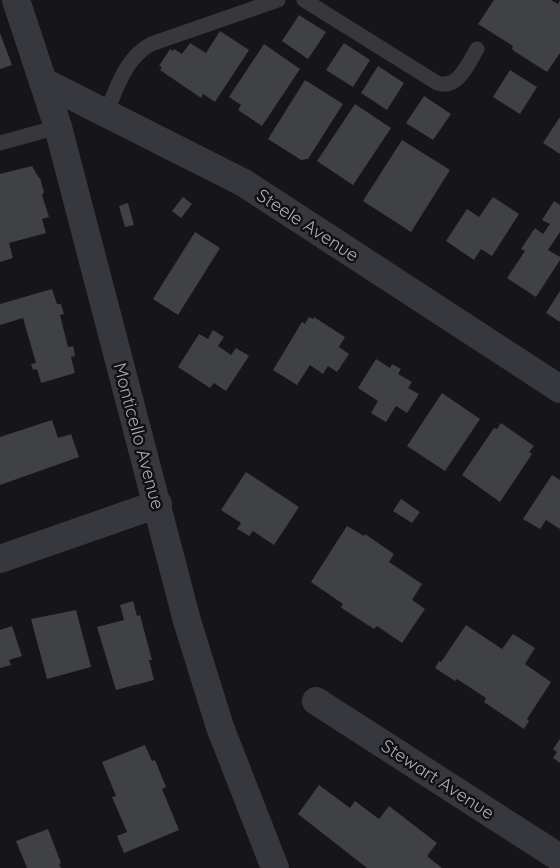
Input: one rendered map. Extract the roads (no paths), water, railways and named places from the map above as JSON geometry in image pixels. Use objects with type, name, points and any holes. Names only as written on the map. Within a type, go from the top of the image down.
[{"type":"street","name":"Monticello Avenue","points":[[16,0],[57,127],[188,621],[220,728],[275,868]]},
{"type":"street","name":"Steele Avenue","points":[[44,82],[244,183],[560,389]]},
{"type":"street","points":[[0,559],[158,504]]},
{"type":"street","name":"Stewart Avenue","points":[[316,701],[560,858]]},
{"type":"lane","points":[[304,0],[445,86],[457,79],[477,49]]},
{"type":"lane","points":[[106,113],[132,58],[139,50],[272,1]]},
{"type":"lane","points":[[0,143],[57,127]]}]
